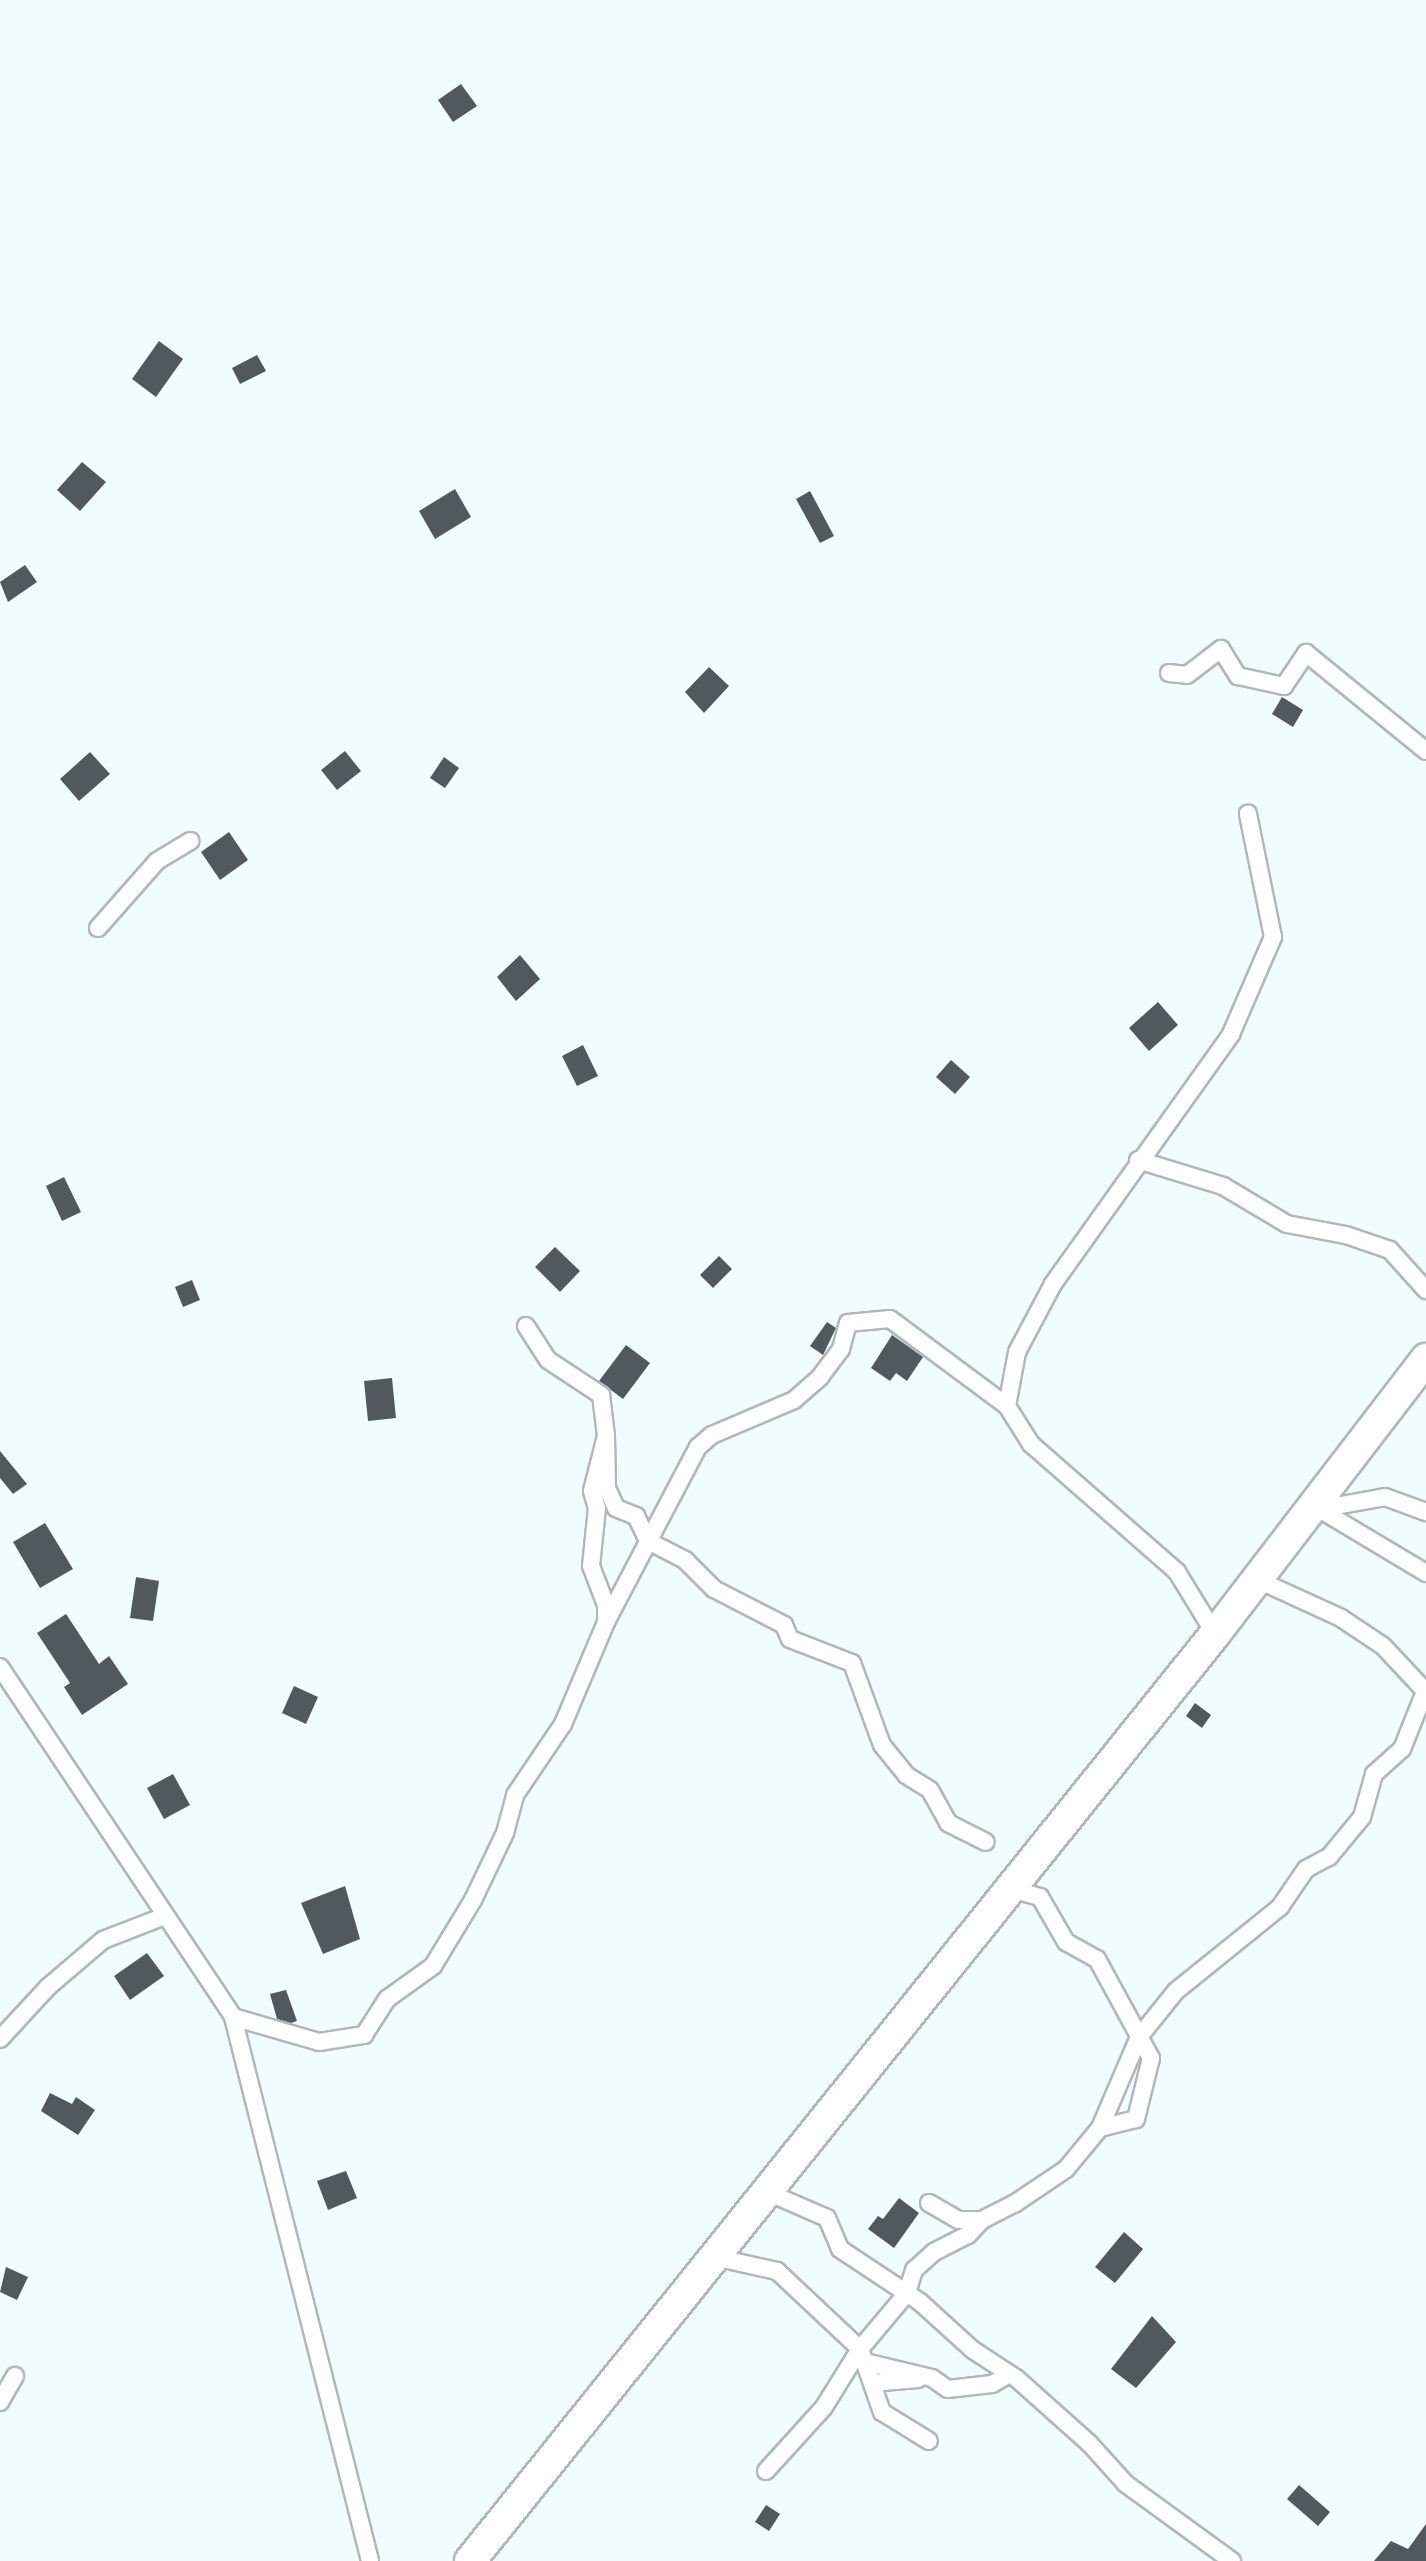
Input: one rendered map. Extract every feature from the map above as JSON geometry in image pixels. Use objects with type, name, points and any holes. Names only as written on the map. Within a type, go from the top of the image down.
[{"type":"highway","points":[[470,2561],[1215,1634],[1256,1579],[1308,1518],[1426,1359]]},
{"type":"street","points":[[1169,673],[1187,675],[1221,649],[1238,676],[1284,687],[1306,653],[1426,751]]},
{"type":"street","points":[[1007,1406],[1017,1352],[1053,1284],[1138,1160],[1231,1034],[1273,937],[1248,814]]},
{"type":"street","points":[[98,928],[157,861],[190,841]]},
{"type":"street","points":[[1138,1160],[1223,1186],[1287,1224],[1346,1235],[1390,1250],[1426,1290]]},
{"type":"street","points":[[233,2017],[319,2042],[364,2035],[387,1999],[433,1966],[505,1833],[515,1795],[562,1724],[606,1622],[698,1447],[712,1435],[794,1400],[820,1377],[841,1349],[848,1323],[890,1319],[1007,1406],[1031,1444],[1177,1572],[1215,1634]]},
{"type":"street","points":[[526,1326],[548,1360],[601,1395],[606,1436],[607,1488],[616,1508],[636,1517],[648,1541],[685,1560],[715,1589],[784,1625],[790,1639],[852,1663],[882,1745],[906,1775],[930,1790],[948,1823],[986,1842]]},
{"type":"street","points":[[606,1436],[592,1491],[597,1508],[591,1566],[606,1605],[606,1622]]},
{"type":"street","points":[[1308,1518],[1385,1497],[1426,1511]]},
{"type":"street","points":[[1308,1518],[1426,1573]]},
{"type":"street","points":[[766,2471],[824,2407],[862,2356],[907,2293],[914,2270],[933,2252],[968,2235],[982,2220],[1014,2204],[1066,2169],[1100,2128],[1139,2037],[1176,1991],[1280,1907],[1306,1869],[1329,1857],[1362,1817],[1374,1774],[1402,1749],[1425,1691],[1383,1646],[1341,1618],[1256,1579]]},
{"type":"street","points":[[0,1667],[233,2017],[370,2561]]},
{"type":"street","points":[[1010,1889],[1040,1897],[1066,1942],[1097,1959],[1151,2058],[1136,2119],[1100,2128]]},
{"type":"street","points":[[0,2039],[48,1987],[103,1940],[165,1916]]},
{"type":"street","points":[[767,2192],[827,2218],[840,2249],[907,2293],[1009,2374],[1089,2443],[1126,2484],[1232,2561]]},
{"type":"street","points":[[929,2203],[960,2220],[982,2220]]},
{"type":"street","points":[[714,2257],[777,2271],[862,2356],[882,2412],[929,2441]]},
{"type":"street","points":[[862,2356],[932,2378],[948,2389],[992,2384],[1009,2374]]},
{"type":"street","points":[[0,2402],[15,2376]]},
{"type":"street","points":[[872,2383],[932,2378]]},
{"type":"building","points":[[461,84],[477,106],[453,122],[438,100]]},
{"type":"building","points":[[159,341],[183,359],[156,397],[132,379]]},
{"type":"building","points":[[257,355],[266,371],[240,384],[232,368]]},
{"type":"building","points":[[82,462],[106,482],[80,511],[57,490]]},
{"type":"building","points":[[455,489],[471,517],[435,539],[419,511]]},
{"type":"building","points":[[810,491],[834,536],[820,543],[796,499]]},
{"type":"building","points":[[25,565],[37,582],[8,602],[0,582]]},
{"type":"building","points":[[709,667],[729,686],[704,713],[685,692]]},
{"type":"building","points":[[1282,697],[1303,710],[1293,727],[1272,714]]},
{"type":"building","points":[[345,751],[361,771],[337,790],[321,770]]},
{"type":"building","points":[[90,752],[110,774],[79,801],[60,779]]},
{"type":"building","points":[[444,757],[459,768],[445,788],[430,778]]},
{"type":"building","points":[[229,832],[248,860],[220,880],[201,852]]},
{"type":"building","points":[[520,955],[540,979],[516,1001],[497,977]]},
{"type":"building","points":[[1158,1002],[1178,1025],[1149,1051],[1129,1028]]},
{"type":"building","points":[[583,1045],[598,1076],[577,1086],[562,1056]]},
{"type":"building","points":[[951,1060],[970,1077],[955,1094],[936,1077]]},
{"type":"building","points":[[64,1177],[81,1212],[62,1221],[46,1186]]},
{"type":"building","points":[[555,1247],[580,1271],[560,1292],[535,1267]]},
{"type":"building","points":[[719,1256],[732,1269],[713,1288],[700,1275]]},
{"type":"building","points":[[192,1280],[200,1300],[183,1307],[175,1287]]},
{"type":"building","points":[[827,1322],[836,1328],[823,1355],[810,1346]]},
{"type":"building","points":[[892,1335],[923,1357],[907,1381],[896,1373],[890,1381],[871,1368]]},
{"type":"building","points":[[626,1345],[650,1363],[623,1399],[599,1381]]},
{"type":"building","points":[[392,1378],[396,1418],[368,1421],[364,1381]]},
{"type":"building","points":[[0,1451],[27,1484],[13,1494],[0,1478]]},
{"type":"building","points":[[45,1523],[73,1569],[40,1588],[13,1542]]},
{"type":"building","points":[[136,1577],[159,1581],[153,1621],[130,1618]]},
{"type":"building","points":[[66,1614],[99,1664],[109,1656],[128,1684],[82,1715],[64,1687],[70,1683],[37,1633]]},
{"type":"building","points":[[294,1686],[318,1697],[306,1724],[282,1713]]},
{"type":"building","points":[[1195,1703],[1211,1715],[1202,1728],[1186,1716]]},
{"type":"building","points":[[173,1774],[190,1805],[164,1819],[147,1788]]},
{"type":"building","points":[[345,1886],[360,1939],[323,1954],[301,1903]]},
{"type":"building","points":[[147,1953],[164,1976],[130,2000],[114,1976]]},
{"type":"building","points":[[286,1990],[297,2021],[291,2023],[277,2019],[270,1994]]},
{"type":"building","points":[[50,2093],[72,2104],[76,2097],[95,2110],[78,2135],[41,2111]]},
{"type":"building","points":[[346,2171],[357,2198],[328,2210],[317,2181]]},
{"type":"building","points":[[899,2198],[919,2213],[894,2248],[868,2229],[878,2216],[883,2219]]},
{"type":"building","points":[[1124,2232],[1143,2249],[1115,2283],[1095,2267]]},
{"type":"building","points":[[6,2267],[28,2277],[17,2300],[0,2292]]},
{"type":"building","points":[[1152,2316],[1176,2342],[1136,2388],[1111,2369]]},
{"type":"building","points":[[1299,2485],[1330,2512],[1318,2526],[1287,2499]]},
{"type":"building","points":[[766,2505],[780,2514],[769,2531],[755,2522]]},
{"type":"building","points":[[1426,2524],[1426,2561],[1374,2561],[1391,2541],[1408,2549]]}]
